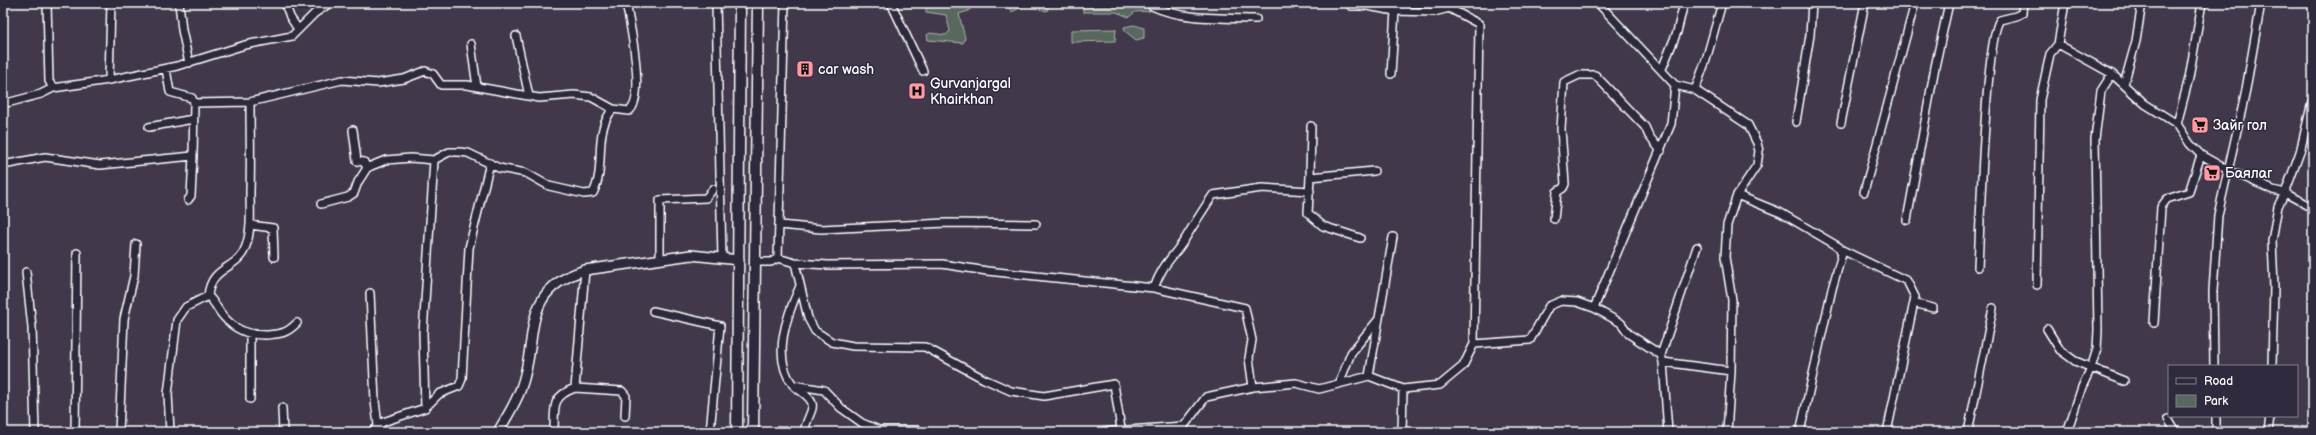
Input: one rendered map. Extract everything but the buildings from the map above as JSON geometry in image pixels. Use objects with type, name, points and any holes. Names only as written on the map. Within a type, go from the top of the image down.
[{"type":"main road","points":[[737,432],[740,3]]},
{"type":"main road","points":[[753,432],[758,3]]},
{"type":"street","points":[[47,3],[49,80],[53,88]]},
{"type":"street","points":[[109,80],[111,3]]},
{"type":"street","points":[[179,3],[182,30],[189,63]]},
{"type":"street","points":[[285,3],[290,17],[298,29]]},
{"type":"street","points":[[3,104],[36,96],[53,88],[109,80],[166,69],[245,45],[292,36],[315,12],[330,3]]},
{"type":"street","points":[[194,104],[250,102],[342,80],[378,83],[404,79],[425,71],[433,74],[441,85],[467,84],[539,98],[579,96],[591,97],[613,109],[629,111],[633,108],[636,99],[634,46],[626,3]]},
{"type":"street","points":[[716,3],[722,258]]},
{"type":"street","points":[[778,258],[785,3]]},
{"type":"street","points":[[891,3],[923,72]]},
{"type":"street","points":[[1152,3],[1152,6],[1160,10],[1209,18],[1256,19]]},
{"type":"street","points":[[1598,3],[1662,69],[1675,85],[1695,90],[1748,125],[1754,136],[1759,151],[1756,165],[1737,195],[1726,226],[1725,257],[1732,300],[1731,371],[1727,432]]},
{"type":"street","points":[[1662,69],[1677,32],[1684,3]]},
{"type":"street","points":[[1695,90],[1706,60],[1722,3]]},
{"type":"street","points":[[1796,122],[1810,35],[1812,3]]},
{"type":"street","points":[[1841,123],[1865,3]]},
{"type":"street","points":[[1864,192],[1915,3]]},
{"type":"street","points":[[1907,220],[1935,67],[1949,3]]},
{"type":"street","points":[[1978,267],[1990,61],[1996,26],[2000,20],[2022,13],[2023,3]]},
{"type":"street","points":[[2037,285],[2040,100],[2050,54],[2058,44],[2065,3]]},
{"type":"street","points":[[2124,84],[2136,41],[2142,3]]},
{"type":"street","points":[[2178,124],[2189,78],[2202,3]]},
{"type":"street","points":[[2214,365],[2214,248],[2218,215],[2246,88],[2261,3]]},
{"type":"street","points":[[1101,432],[1121,429],[1184,429],[1206,397],[1253,387],[1296,383],[1319,389],[1369,376],[1403,389],[1440,385],[1463,366],[1474,344],[1479,24],[1447,5],[1434,12],[1394,11],[1367,6],[1351,6]]},
{"type":"street","points":[[1391,74],[1394,11]]},
{"type":"street","points":[[516,36],[529,96]]},
{"type":"street","points":[[471,44],[477,87]]},
{"type":"street","points":[[2058,44],[2112,74],[2146,104],[2178,124],[2190,144],[2201,155],[2228,170],[2273,190],[2286,193],[2313,208]]},
{"type":"street","points":[[166,69],[170,92],[192,98],[194,104],[191,196],[188,200]]},
{"type":"street","points":[[2067,432],[2097,349],[2096,139],[2102,90],[2112,74]]},
{"type":"street","points":[[1554,218],[1556,192],[1563,188],[1565,184],[1560,129],[1564,82],[1579,75],[1595,75],[1617,96],[1645,127],[1649,136],[1661,151]]},
{"type":"street","points":[[1594,308],[1671,124],[1675,85]]},
{"type":"street","points":[[2272,365],[2274,287],[2272,241],[2278,206],[2286,193],[2300,152],[2313,98]]},
{"type":"street","points":[[208,296],[209,283],[218,274],[241,258],[247,245],[250,225],[250,102]]},
{"type":"street","points":[[321,204],[348,197],[354,193],[358,182],[367,168],[386,160],[411,158],[434,160],[449,152],[468,153],[499,168],[526,173],[549,186],[584,194],[593,193],[598,183],[602,127],[606,117],[613,109]]},
{"type":"street","points":[[149,127],[193,119]]},
{"type":"street","points":[[1311,126],[1310,191],[1308,213],[1323,226],[1360,238]]},
{"type":"street","points":[[353,130],[357,161],[364,162],[367,168]]},
{"type":"street","points":[[2154,323],[2158,216],[2161,206],[2167,199],[2189,192],[2201,155]]},
{"type":"street","points":[[3,165],[45,157],[100,165],[193,156]]},
{"type":"street","points":[[425,408],[423,333],[434,160]]},
{"type":"street","points":[[372,432],[378,425],[425,408],[438,394],[456,389],[462,379],[469,248],[490,163]]},
{"type":"street","points":[[1310,177],[1374,171]]},
{"type":"street","points":[[1154,288],[1161,270],[1184,240],[1213,195],[1262,188],[1310,191]]},
{"type":"street","points":[[660,260],[660,200],[706,198],[713,189]]},
{"type":"street","points":[[1737,195],[1781,213],[1840,249],[1907,282],[1915,297],[1887,432]]},
{"type":"street","points":[[780,225],[830,229],[946,223],[1036,224]]},
{"type":"street","points":[[250,225],[273,228],[274,257]]},
{"type":"street","points":[[1369,376],[1393,237]]},
{"type":"street","points":[[119,432],[124,319],[134,276],[136,244]]},
{"type":"street","points":[[1668,432],[1662,358],[1697,248]]},
{"type":"street","points":[[1800,432],[1828,304],[1842,254],[1840,249]]},
{"type":"street","points":[[75,432],[77,253]]},
{"type":"street","points":[[498,432],[521,388],[536,312],[544,295],[557,283],[570,275],[585,270],[691,255],[739,260]]},
{"type":"street","points":[[756,262],[772,262],[778,258]]},
{"type":"street","points":[[778,258],[795,263],[862,265],[942,264],[987,271],[1154,288],[1245,308],[1252,340],[1249,358],[1253,387]]},
{"type":"street","points":[[795,263],[808,318],[815,330],[832,342],[853,346],[925,347],[977,376],[1011,391],[1037,395],[1044,396],[1114,384],[1121,429]]},
{"type":"street","points":[[575,388],[585,270]]},
{"type":"street","points":[[26,272],[32,327],[35,432]]},
{"type":"street","points":[[800,286],[791,306],[782,340],[785,374],[793,385],[808,395],[812,403],[813,412],[806,424],[804,432]]},
{"type":"street","points":[[370,293],[375,401],[378,425]]},
{"type":"street","points":[[208,296],[214,301],[222,315],[231,324],[250,335],[284,334],[297,323]]},
{"type":"street","points":[[170,432],[168,394],[177,320],[186,307],[208,296]]},
{"type":"street","points":[[1474,344],[1530,340],[1548,306],[1561,301],[1577,302],[1594,308],[1621,324],[1629,334],[1662,358],[1731,371]]},
{"type":"street","points":[[1914,303],[1933,308]]},
{"type":"street","points":[[1968,432],[1993,308]]},
{"type":"street","points":[[653,311],[720,326],[710,432]]},
{"type":"street","points":[[1339,384],[1351,353],[1379,318]]},
{"type":"street","points":[[2047,329],[2060,350],[2075,361],[2124,381]]},
{"type":"street","points":[[250,335],[250,399]]},
{"type":"street","points":[[793,385],[824,390],[841,408],[862,423],[878,430],[918,430]]},
{"type":"street","points":[[554,432],[557,399],[561,393],[575,388],[622,391],[626,396],[625,416]]},
{"type":"street","points":[[1402,432],[1403,389]]},
{"type":"street","points":[[282,408],[283,432]]},
{"type":"street","points":[[2216,417],[2216,432]]},
{"type":"street","points":[[2268,432],[2270,417]]},
{"type":"street","points":[[2168,419],[2176,432]]},
{"type":"green space","points":[[926,3],[948,3],[949,8],[959,3],[977,3],[968,11],[959,14],[965,38],[963,43],[928,40],[927,35],[930,33],[946,35],[950,31],[946,15],[926,12]]},
{"type":"green space","points":[[1008,3],[1029,3],[1012,12],[1007,6]]},
{"type":"green space","points":[[1038,3],[1069,3],[1069,6],[1049,5],[1047,11],[1039,9]]},
{"type":"green space","points":[[1083,4],[1090,4],[1090,7],[1149,5],[1150,11],[1135,12],[1129,17],[1116,12],[1083,12]]},
{"type":"green space","points":[[1134,25],[1144,28],[1144,38],[1136,40],[1125,31],[1124,27]]},
{"type":"green space","points":[[1116,29],[1115,41],[1071,42],[1071,30]]},
{"type":"place","name":"car wash","points":[[805,69]]},
{"type":"place","name":"Gurvanjargal Khairkhan","points":[[917,91]]},
{"type":"place","name":"Зайг гол","points":[[2200,125]]},
{"type":"place","name":"Баялаг","points":[[2212,173]]}]
